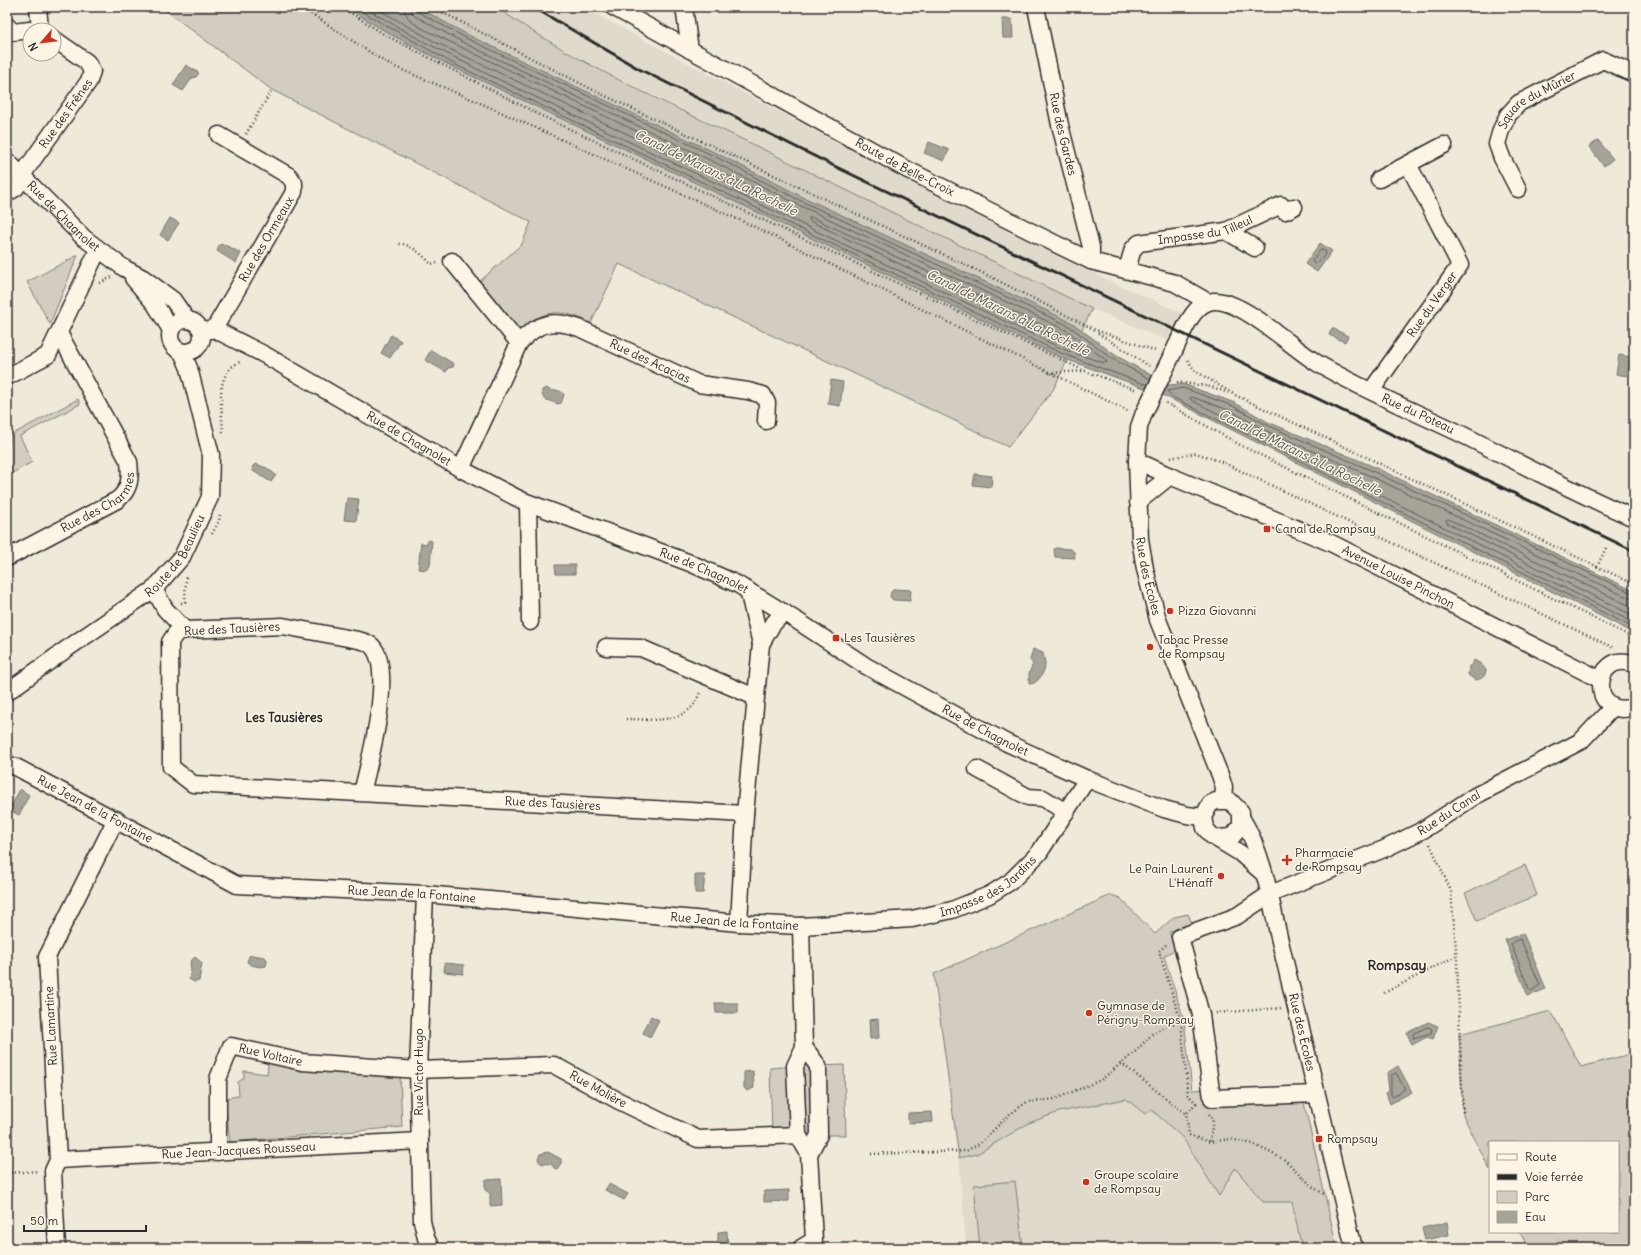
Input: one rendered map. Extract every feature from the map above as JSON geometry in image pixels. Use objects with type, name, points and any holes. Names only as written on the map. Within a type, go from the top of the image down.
[{"type":"street","points":[[37,22],[38,7]]},
{"type":"street","name":"Route de Belle-Croix","points":[[612,7],[906,169],[1091,261],[1175,283],[1208,302]]},
{"type":"street","points":[[684,7],[690,50]]},
{"type":"street","name":"Rue des Gardes","points":[[1036,7],[1060,125],[1091,248],[1091,261]]},
{"type":"street","points":[[7,26],[13,32],[22,31]]},
{"type":"street","name":"Rue des Frênes","points":[[22,178],[91,76],[92,70],[87,62],[62,45]]},
{"type":"street","name":"Square du Mûrier","points":[[1518,189],[1502,158],[1498,144],[1501,130],[1508,115],[1519,103],[1603,60],[1634,74]]},
{"type":"street","name":"Rue des Ormeaux","points":[[208,330],[294,192],[294,183],[289,176],[219,135]]},
{"type":"street","points":[[1379,179],[1444,145]]},
{"type":"street","name":"Rue de Chagnolet","points":[[7,161],[22,178],[98,250],[124,268],[143,278],[173,300],[186,320],[195,322],[199,326],[264,354],[461,469],[528,503],[690,564],[748,590],[866,666],[1007,743],[1087,779],[1164,809],[1187,815],[1203,817]]},
{"type":"street","name":"Rue du Verger","points":[[1371,391],[1460,266],[1408,164]]},
{"type":"street","points":[[7,193],[16,188],[22,178]]},
{"type":"street","name":"Impasse du Tilleul","points":[[1126,269],[1133,249],[1139,243],[1226,231],[1281,204],[1285,211],[1294,207]]},
{"type":"street","points":[[1226,231],[1255,248]]},
{"type":"street","points":[[7,377],[48,355],[98,250]]},
{"type":"street","points":[[452,261],[519,343]]},
{"type":"street","name":"Rue de Chagnolet","points":[[124,268],[155,304],[171,330],[171,343],[177,350],[182,352]]},
{"type":"street","name":"Rue du Poteau","points":[[1208,302],[1217,301],[1256,318],[1300,352],[1371,391],[1634,518]]},
{"type":"street","name":"Rue des Écoles","points":[[1208,302],[1196,311],[1187,324],[1175,350],[1139,414],[1137,461],[1138,502],[1141,550],[1151,596],[1158,620],[1220,775],[1224,787],[1223,800]]},
{"type":"street","points":[[171,330],[177,322],[186,320]]},
{"type":"street","name":"Rue des Acacias","points":[[461,469],[519,343],[535,327],[551,323],[565,323],[699,384],[748,391],[763,395],[767,403],[766,421]]},
{"type":"street","points":[[182,352],[190,352],[198,347],[208,330]]},
{"type":"street","name":"Rue des Charmes","points":[[7,558],[117,500],[125,494],[129,486],[131,475],[129,462],[59,333]]},
{"type":"street","name":"Route de Beaulieu","points":[[7,692],[154,589],[182,557],[210,498],[211,455],[189,368],[182,352]]},
{"type":"street","name":"Avenue Louise Pinchon","points":[[1137,461],[1331,543],[1601,680]]},
{"type":"street","points":[[1138,502],[1170,476]]},
{"type":"street","points":[[528,503],[530,622]]},
{"type":"street","points":[[154,589],[165,609],[185,630]]},
{"type":"street","points":[[739,923],[745,814],[761,644],[748,590]]},
{"type":"street","points":[[165,609],[170,642]]},
{"type":"street","points":[[761,644],[772,625],[784,612]]},
{"type":"street","name":"Rue des Tausières","points":[[362,793],[374,747],[380,696],[381,667],[372,646],[358,640],[283,626],[185,630],[176,633],[170,642],[171,767],[193,784],[745,814]]},
{"type":"street","points":[[606,647],[641,648],[755,697]]},
{"type":"street","points":[[1634,664],[1625,661],[1617,662],[1604,672],[1600,688],[1602,695],[1613,707],[1627,709],[1634,707]]},
{"type":"street","name":"Rue du Canal","points":[[1316,1094],[1212,1098],[1202,1015],[1180,937],[1237,916],[1270,894],[1384,849],[1423,830],[1475,796],[1581,741],[1613,707]]},
{"type":"street","name":"Rue Jean de la Fontaine","points":[[7,764],[11,764],[116,819],[237,885],[425,894],[739,923],[801,926],[845,924]]},
{"type":"street","points":[[977,769],[1028,797],[1043,798],[1066,812]]},
{"type":"street","name":"Impasse des Jardins","points":[[845,924],[912,919],[952,910],[989,895],[1010,882],[1027,867],[1039,853],[1087,779]]},
{"type":"street","points":[[1218,838],[1225,839],[1237,832],[1241,826],[1241,812],[1237,805],[1230,801],[1216,801],[1210,804],[1203,817],[1203,822],[1208,832],[1263,873]]},
{"type":"street","name":"Rue Lamartine","points":[[57,1248],[56,1165],[47,956],[116,819]]},
{"type":"street","name":"Rue des Écoles","points":[[1242,819],[1249,830],[1270,894],[1316,1094],[1354,1248]]},
{"type":"street","name":"Rue Victor Hugo","points":[[425,894],[418,1070],[422,1221],[426,1238],[431,1248]]},
{"type":"street","points":[[801,926],[804,1047],[795,1066],[798,1135],[809,1154],[810,1245]]},
{"type":"street","name":"Rue Voltaire","points":[[218,1152],[218,1079],[231,1046],[302,1062],[418,1070]]},
{"type":"street","points":[[804,1047],[818,1066],[820,1135],[809,1154]]},
{"type":"street","name":"Rue Molière","points":[[418,1070],[554,1065],[619,1100],[698,1139],[798,1135]]},
{"type":"street","name":"Rue Jean-Jacques Rousseau","points":[[56,1165],[218,1152],[420,1141]]},
{"type":"path","points":[[301,7],[388,64],[755,227],[1049,373],[1139,414]]},
{"type":"path","points":[[342,7],[385,35],[542,116],[1085,371],[1119,385],[1144,390]]},
{"type":"path","points":[[432,7],[599,93],[982,272],[1093,329],[1157,351],[1167,346],[1184,354],[1194,370],[1235,395],[1634,584]]},
{"type":"path","points":[[239,147],[272,90]]},
{"type":"path","points":[[399,244],[403,244],[423,254],[431,264],[452,261]]},
{"type":"path","points":[[1049,373],[1085,371]]},
{"type":"path","points":[[1165,401],[1168,405],[1242,446],[1634,638]]},
{"type":"path","points":[[1169,459],[1196,453],[1222,462],[1620,650]]},
{"type":"path","points":[[1597,567],[1606,548]]},
{"type":"path","points":[[626,719],[669,719],[680,715],[692,707],[709,677]]},
{"type":"path","points":[[1423,830],[1451,891],[1456,956],[1463,1115]]},
{"type":"path","points":[[1168,944],[1158,951],[1180,1022],[1188,1095],[1201,1107]]},
{"type":"path","points":[[1384,993],[1456,956]]},
{"type":"path","points":[[871,1154],[966,1151],[979,1144],[1010,1114],[1027,1102],[1055,1099],[1101,1080],[1121,1064],[1186,1114],[1189,1134],[1210,1142],[1230,1139],[1253,1144],[1285,1160],[1313,1187],[1331,1200],[1342,1197]]},
{"type":"path","points":[[1186,1114],[1196,1103]]},
{"type":"path","points":[[1207,1112],[1213,1119],[1210,1142]]},
{"type":"path","points":[[7,1173],[56,1165]]},
{"type":"shaded area","points":[[496,7],[582,7],[841,144],[1112,282],[1182,313],[1169,341],[1092,309],[598,68],[516,22]]},
{"type":"shaded area","name":"Groupe scolaire de Rompsay","points":[[1126,1099],[1145,1114],[1152,1110],[1183,1138],[1219,1195],[1235,1167],[1263,1202],[1292,1202],[1302,1248],[966,1248],[959,1158],[977,1154],[1031,1122],[1059,1112]]},
{"type":"green space","points":[[161,7],[496,7],[556,46],[620,80],[1092,309],[1053,390],[1008,447],[619,264],[591,323],[570,315],[554,313],[546,314],[538,318],[529,323],[520,331],[479,282],[522,244],[531,222],[272,90]]},
{"type":"green space","points":[[78,255],[50,324],[27,282]]},
{"type":"green space","points":[[78,399],[80,404],[20,436],[32,462],[7,476],[7,455],[11,435]]},
{"type":"green space","points":[[1525,865],[1537,895],[1477,921],[1465,893]]},
{"type":"green space","points":[[1111,895],[1120,898],[1155,934],[1174,917],[1188,914],[1193,926],[1169,932],[1176,949],[1164,956],[1184,1020],[1192,1090],[1211,1089],[1212,1098],[1302,1094],[1337,1248],[1302,1248],[1292,1202],[1263,1202],[1235,1168],[1219,1196],[1183,1138],[1152,1110],[1145,1114],[1126,1099],[1059,1112],[1029,1123],[977,1154],[959,1158],[934,974]]},
{"type":"green space","points":[[1551,1011],[1581,1067],[1634,1053],[1634,1248],[1528,1248],[1520,1233],[1619,1233],[1619,1141],[1489,1141],[1489,1168],[1463,1115],[1459,1034]]},
{"type":"green space","points":[[804,1047],[818,1066],[844,1065],[846,1135],[819,1135],[809,1154],[798,1135],[772,1135],[770,1068],[795,1066]]},
{"type":"green space","points":[[268,1063],[400,1075],[402,1127],[230,1142],[225,1098],[239,1096],[238,1082],[244,1078],[244,1071],[267,1074]]},
{"type":"green space","points":[[1015,1181],[1023,1248],[980,1248],[974,1185]]},
{"type":"water","name":"Canal de Marans à La Rochelle","points":[[346,7],[417,7],[470,36],[716,153],[803,197],[1071,322],[1115,355],[1169,385],[1183,384],[1235,403],[1268,422],[1370,465],[1634,591],[1634,633],[1147,387],[1144,388],[1060,357],[453,67],[390,34]]},
{"type":"water","points":[[1002,19],[1012,19],[1013,38],[1003,38]]},
{"type":"water","points":[[186,65],[199,73],[196,77],[192,78],[183,91],[173,85]]},
{"type":"water","points":[[1598,140],[1613,159],[1604,166],[1589,147]]},
{"type":"water","points":[[929,142],[949,150],[944,161],[924,153]]},
{"type":"water","points":[[170,218],[179,223],[168,240],[160,235]]},
{"type":"water","points":[[1320,243],[1332,251],[1317,272],[1305,264]]},
{"type":"water","points":[[223,244],[241,253],[236,263],[217,251],[219,245]]},
{"type":"water","points":[[1332,328],[1348,336],[1345,342],[1329,335]]},
{"type":"water","points":[[391,335],[401,341],[390,358],[381,353]]},
{"type":"water","points":[[431,350],[454,364],[453,367],[448,368],[446,372],[425,360]]},
{"type":"water","points":[[1619,355],[1631,357],[1627,376],[1616,374]]},
{"type":"water","points":[[831,380],[843,382],[840,406],[828,404]]},
{"type":"water","points":[[546,388],[563,393],[564,395],[561,403],[558,404],[544,399],[542,390]]},
{"type":"water","points":[[255,464],[267,468],[276,475],[271,482],[253,471],[252,467]]},
{"type":"water","points":[[975,474],[992,476],[991,487],[973,485]]},
{"type":"water","points":[[347,498],[359,499],[356,521],[344,520]]},
{"type":"water","points":[[428,540],[432,541],[430,566],[426,570],[418,569],[421,543],[427,544]]},
{"type":"water","points":[[1054,549],[1071,549],[1074,552],[1075,558],[1055,557]]},
{"type":"water","points":[[555,565],[575,565],[575,574],[556,574]]},
{"type":"water","points":[[894,589],[911,590],[910,601],[893,600],[890,597],[891,592]]},
{"type":"water","points":[[1033,649],[1043,653],[1045,664],[1040,678],[1035,683],[1029,684],[1029,673],[1033,664],[1030,660]]},
{"type":"water","points":[[1474,660],[1481,664],[1486,670],[1483,677],[1475,680],[1468,675],[1469,666],[1473,664]]},
{"type":"water","points":[[20,789],[29,795],[19,815],[9,810]]},
{"type":"water","points":[[695,875],[705,875],[703,893],[695,893]]},
{"type":"water","points":[[1523,933],[1546,989],[1528,996],[1505,940]]},
{"type":"water","points":[[249,956],[265,957],[267,960],[266,966],[253,966],[247,962]]},
{"type":"water","points":[[195,957],[202,963],[199,981],[194,982],[189,979],[191,970],[190,962]]},
{"type":"water","points":[[445,963],[464,965],[463,974],[444,972]]},
{"type":"water","points":[[715,1003],[738,1003],[738,1013],[716,1013]]},
{"type":"water","points":[[651,1016],[659,1020],[650,1037],[643,1033]]},
{"type":"water","points":[[878,1019],[879,1038],[870,1039],[869,1020]]},
{"type":"water","points":[[1428,1022],[1438,1026],[1433,1039],[1427,1037],[1412,1045],[1407,1033]]},
{"type":"water","points":[[1398,1066],[1412,1092],[1390,1104],[1386,1093],[1389,1091],[1387,1073]]},
{"type":"water","points":[[753,1071],[754,1088],[747,1091],[744,1088],[744,1072]]},
{"type":"water","points":[[932,1112],[933,1122],[908,1123],[908,1113]]},
{"type":"water","points":[[548,1152],[561,1159],[561,1163],[557,1169],[555,1169],[551,1164],[543,1164],[539,1161],[538,1158],[540,1154]]},
{"type":"water","points":[[501,1179],[502,1205],[490,1206],[490,1193],[485,1190],[485,1180]]},
{"type":"water","points":[[609,1184],[628,1194],[624,1200],[605,1190]]},
{"type":"water","points":[[789,1190],[789,1201],[764,1202],[764,1191]]},
{"type":"water","points":[[1447,1222],[1449,1235],[1425,1240],[1422,1228]]},
{"type":"water","points":[[727,1231],[728,1248],[718,1248],[718,1232]]},
{"type":"railway","points":[[533,7],[639,69],[830,164],[1634,551]]},
{"type":"place","name":"Canal de Rompsay","points":[[1267,529]]},
{"type":"place","name":"Pizza Giovanni","points":[[1170,611]]},
{"type":"place","name":"Les Tausières","points":[[836,638]]},
{"type":"place","name":"Tabac Presse de Rompsay","points":[[1150,647]]},
{"type":"place","name":"Pharmacie de Rompsay","points":[[1287,860]]},
{"type":"place","name":"Le Pain Laurent L'Hénaff","points":[[1221,876]]},
{"type":"place","name":"Gymnase de Périgny-Rompsay","points":[[1089,1013]]},
{"type":"place","name":"Rompsay","points":[[1319,1139]]},
{"type":"place","name":"Groupe scolaire de Rompsay","points":[[1086,1182]]},
{"type":"district","name":"Les Tausières","points":[[284,717]]},
{"type":"district","name":"Rompsay","points":[[1397,965]]}]
